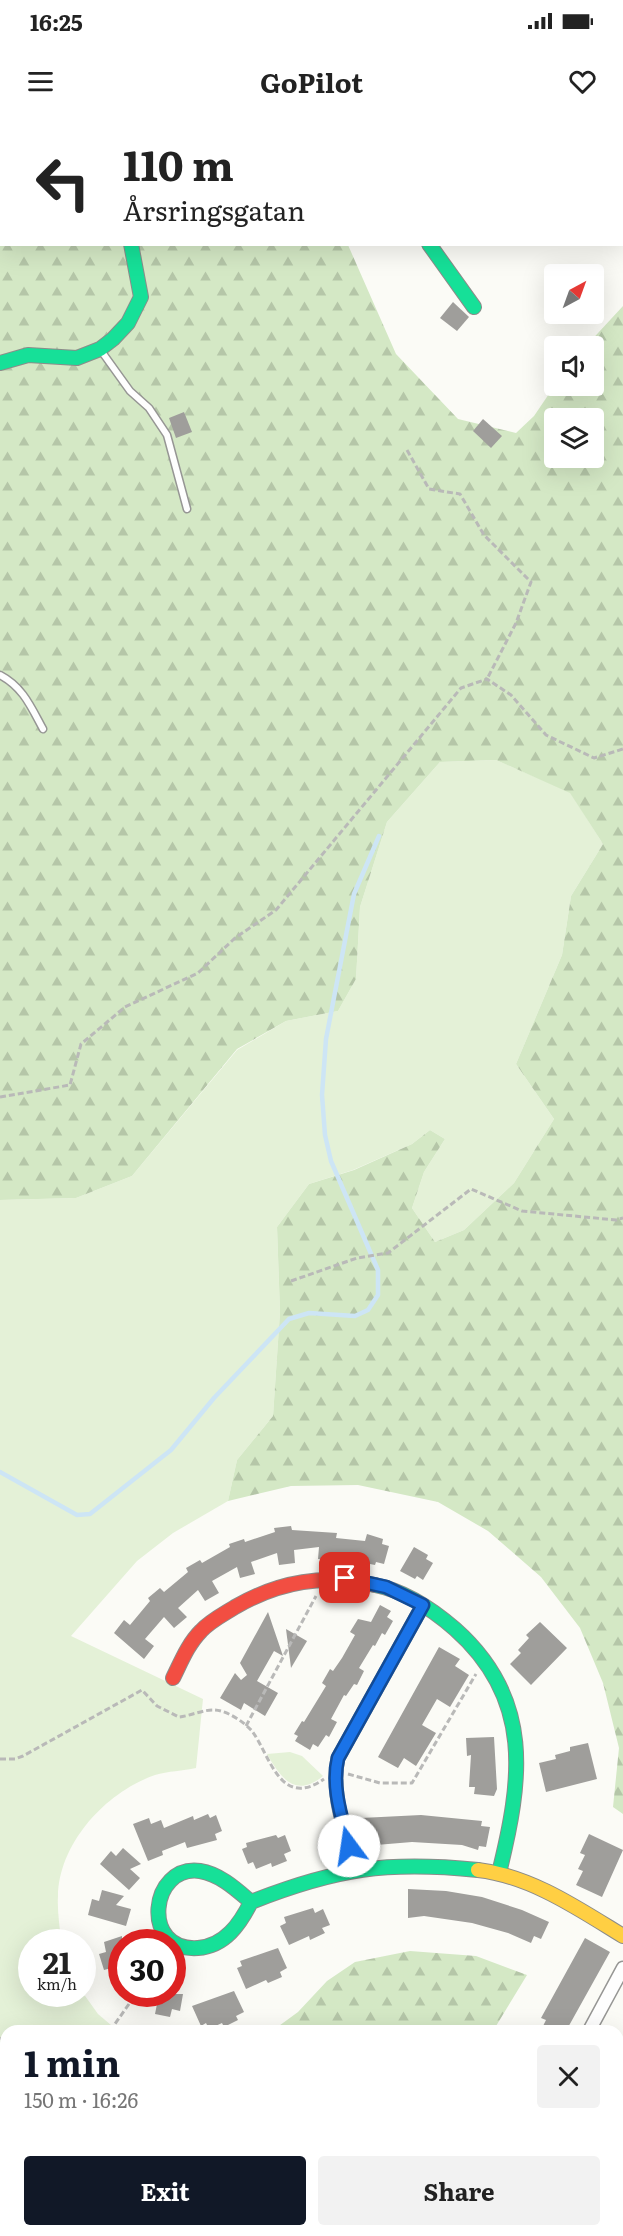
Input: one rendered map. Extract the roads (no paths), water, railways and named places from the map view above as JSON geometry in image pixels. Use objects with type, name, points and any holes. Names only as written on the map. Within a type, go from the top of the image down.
[{"type":"street","points":[[0,363],[28,355],[77,358],[100,349],[128,323],[141,297],[131,246]]},
{"type":"street","points":[[430,246],[474,308]]},
{"type":"street","points":[[173,1678],[201,1631],[250,1595],[304,1579],[345,1578],[386,1587],[423,1605],[452,1625],[484,1661],[503,1690],[514,1730],[520,1770],[516,1806],[499,1873]]},
{"type":"street","points":[[355,1869],[335,1771],[338,1758],[423,1605]]},
{"type":"street","points":[[250,1902],[325,1874],[355,1869],[431,1864],[499,1873],[544,1890],[623,1936]]},
{"type":"street","points":[[197,1871],[216,1876],[250,1902],[245,1918],[232,1932],[219,1944],[205,1950],[190,1950],[179,1946],[164,1935],[157,1918],[162,1890],[186,1872],[197,1871]]},
{"type":"street","points":[[592,2025],[623,1968]]},
{"type":"lane","points":[[100,349],[130,391],[149,408],[167,435],[188,509]]},
{"type":"lane","points":[[0,675],[14,682],[23,692],[43,729]]},
{"type":"waterway","points":[[0,1472],[77,1515],[90,1514],[171,1450],[214,1398],[289,1319],[309,1313],[355,1316],[368,1310],[378,1295],[378,1270],[331,1161],[325,1135],[322,1095],[326,1039],[354,894],[379,836]]}]
